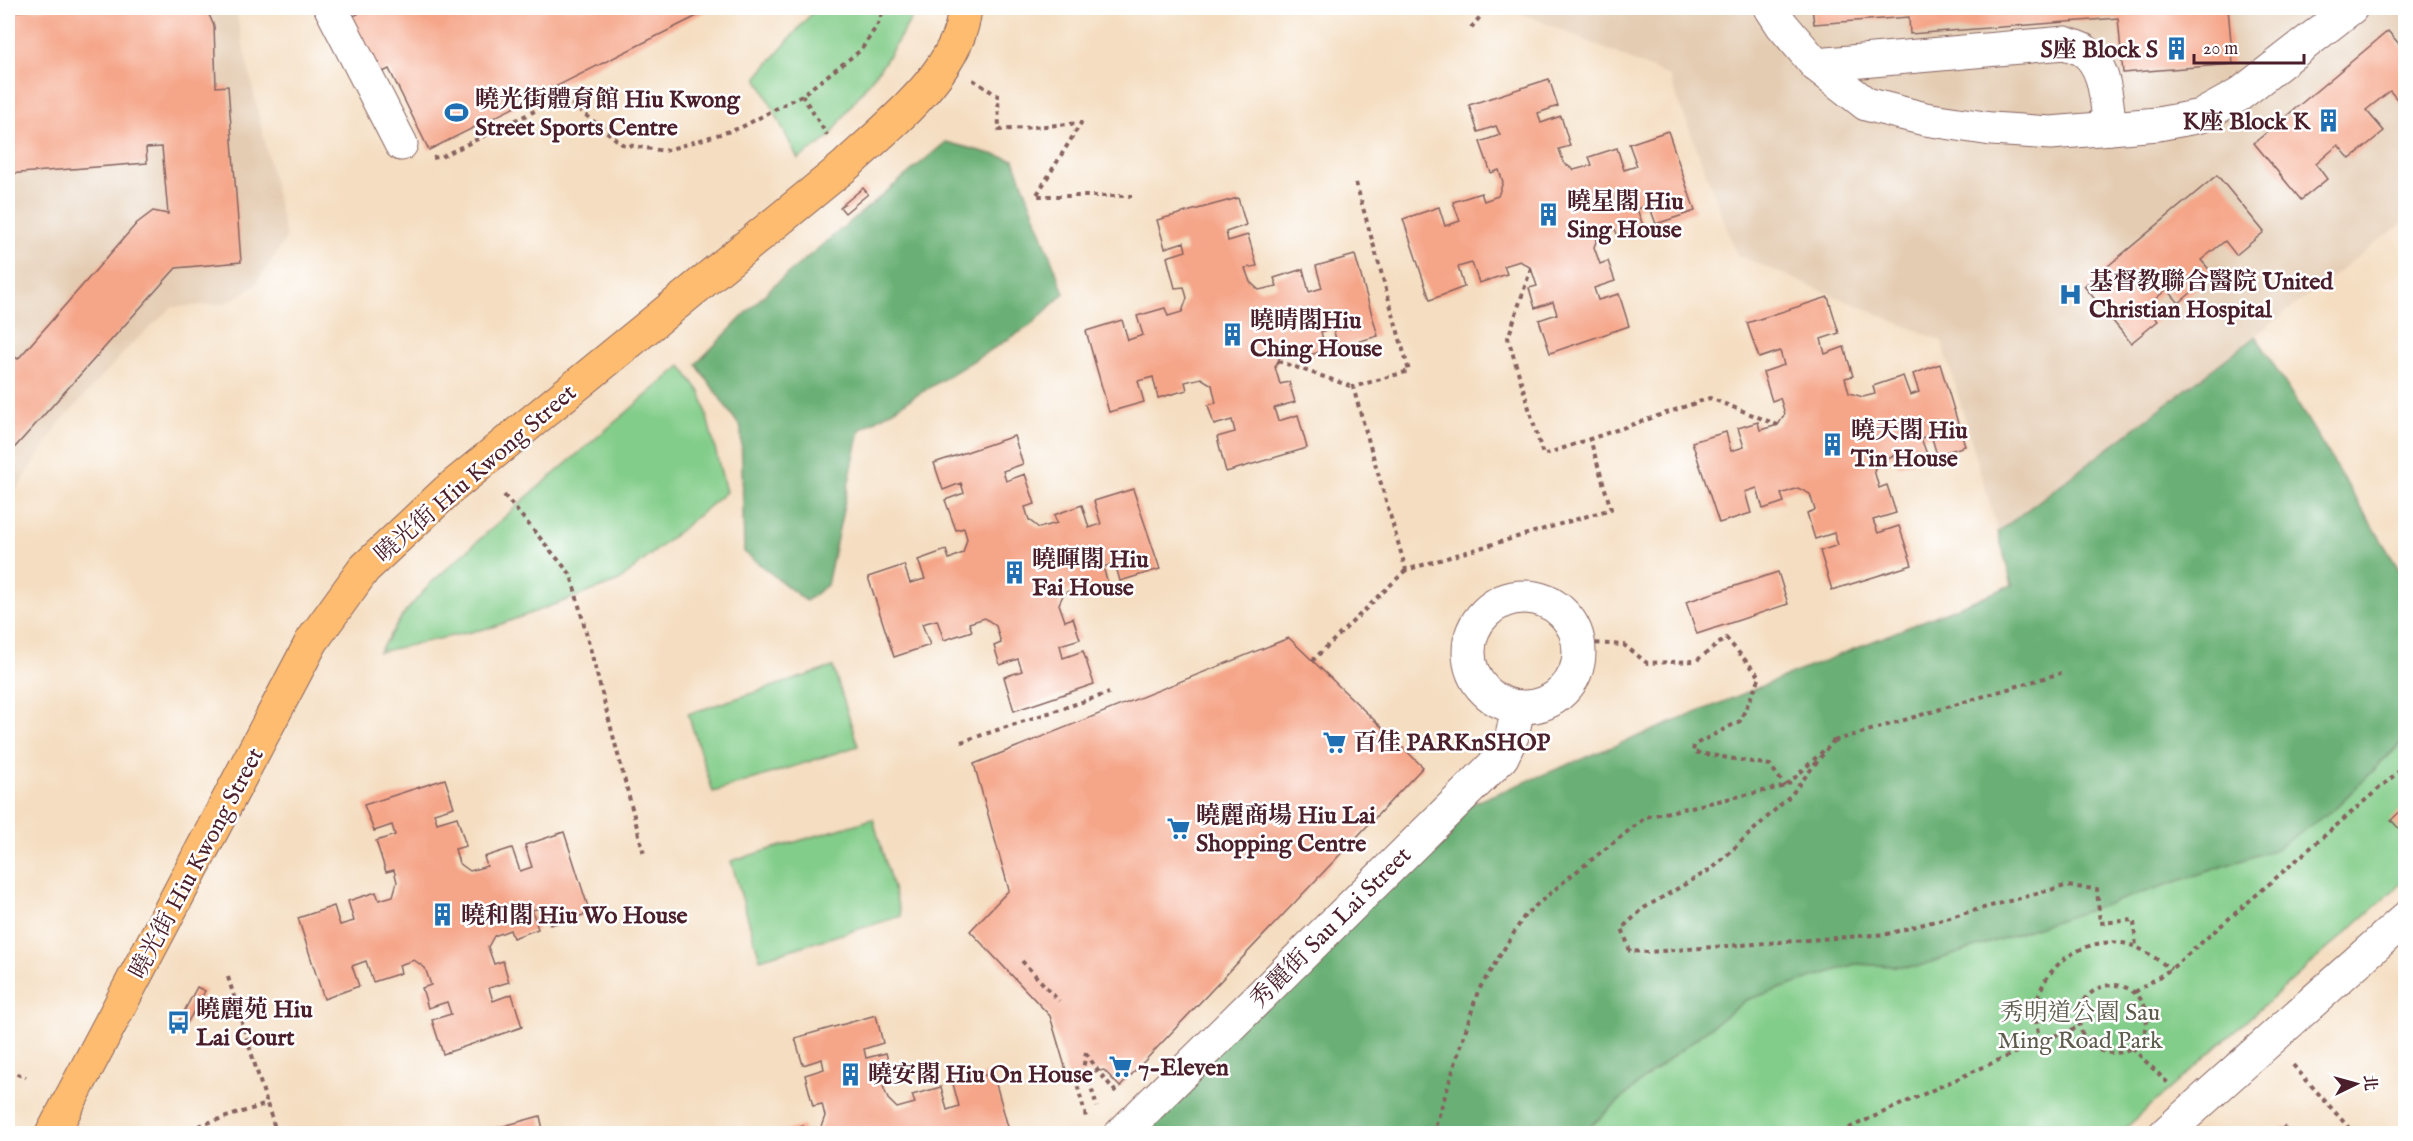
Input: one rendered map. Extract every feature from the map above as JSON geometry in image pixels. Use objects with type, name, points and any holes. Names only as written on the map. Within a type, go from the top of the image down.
[{"type":"main road","name":"曉光街 Hiu Kwong Street","points":[[52,1134],[312,641],[364,569],[447,491],[845,166],[899,116],[941,68],[955,46],[964,22],[965,8]]},
{"type":"street","points":[[331,8],[401,144]]},
{"type":"street","points":[[1771,8],[1816,65],[1866,104],[1925,119],[1991,129],[2051,133],[2158,124],[2200,116],[2239,95],[2351,8]]},
{"type":"street","points":[[1816,65],[2065,43],[2082,50],[2096,64],[2104,86],[2110,128]]},
{"type":"street","points":[[1525,596],[1544,600],[1560,611],[1572,626],[1578,642],[1579,659],[1574,676],[1565,690],[1551,701],[1535,707],[1518,708],[1501,703],[1487,694],[1475,679],[1468,661],[1469,641],[1476,623],[1489,608],[1506,600],[1525,596]]},
{"type":"street","name":"秀麗街 Sau Lai Street","points":[[1110,1123],[1502,757],[1512,736],[1518,708]]},
{"type":"street","points":[[2165,1134],[2406,918]]},
{"type":"path","points":[[401,144],[414,155],[429,159],[443,156],[547,103],[567,100],[622,144],[664,151],[740,128],[802,94],[861,50],[878,24],[884,8]]},
{"type":"path","points":[[1471,28],[1487,8]]},
{"type":"path","points":[[970,78],[998,96],[999,130],[1081,123],[1036,196],[1132,196]]},
{"type":"path","points":[[802,94],[829,138]]},
{"type":"path","points":[[1278,361],[1353,387],[1409,371],[1356,183]]},
{"type":"path","points":[[1531,268],[1508,338],[1543,455],[1710,398],[1778,425]]},
{"type":"path","points":[[1353,387],[1406,570]]},
{"type":"path","points":[[1312,661],[1406,570],[1611,509],[1590,439]]},
{"type":"path","points":[[504,495],[572,575],[644,854]]},
{"type":"path","points":[[1578,642],[1624,645],[1647,663],[1696,661],[1726,638],[1760,677],[1740,722],[1694,745],[1693,752],[1770,765],[1785,786]]},
{"type":"path","points":[[1433,1134],[1478,991],[1525,915],[1566,879],[1646,817],[1785,786],[1834,740],[2061,673]]},
{"type":"path","points":[[961,742],[1109,693]]},
{"type":"path","points":[[1834,740],[1791,795],[1713,868],[1644,908],[1622,928],[1630,951],[1648,952],[1887,933],[2065,886],[2097,889],[2100,923],[2134,920],[2136,948]]},
{"type":"path","points":[[2135,992],[2171,969],[2406,765]]},
{"type":"path","points":[[2039,1042],[2036,1013],[2041,988],[2055,967],[2074,952],[2097,943],[2123,943],[2146,951],[2171,969]]},
{"type":"path","points":[[1022,961],[1059,1001]]},
{"type":"path","points":[[228,978],[277,1134]]},
{"type":"path","points":[[2115,984],[2126,986],[2142,1000],[2147,1021],[2145,1032],[2132,1048],[2122,1053],[2100,1051],[2091,1046],[2079,1027],[2078,1017],[2081,1006],[2086,996],[2094,989],[2115,984]]},
{"type":"path","points":[[1842,1134],[1851,1127],[2039,1042],[2079,1027]]},
{"type":"path","points":[[2132,1048],[2173,1087]]},
{"type":"path","points":[[1086,1117],[1077,1084],[1082,1076],[1086,1052],[1116,1093]]},
{"type":"path","points":[[2291,1063],[2350,1129],[2350,1134]]},
{"type":"path","points":[[8,1071],[26,1077]]},
{"type":"path","points":[[1082,1076],[1089,1080],[1110,1123]]},
{"type":"path","points":[[8,1098],[14,1100]]},
{"type":"path","points":[[173,1134],[267,1104]]},
{"type":"shaded area","points":[[8,8],[235,8],[286,238],[255,286],[224,304],[172,307],[126,350],[60,423],[8,502]]},
{"type":"shaded area","name":"基督教聯合醫院 United Christian Hospital","points":[[1509,8],[2405,8],[2405,221],[1998,532],[1942,341],[1737,255],[1669,76]]},
{"type":"green space","points":[[816,8],[911,8],[911,19],[884,63],[829,138],[798,159],[757,77]]},
{"type":"green space","points":[[946,142],[1014,160],[1064,293],[1030,326],[860,430],[827,585],[806,601],[744,552],[741,428],[696,364],[773,286]]},
{"type":"green space","points":[[2256,336],[2405,579],[2405,739],[2334,809],[2276,849],[1916,967],[1855,964],[1746,1000],[1651,1073],[1582,1133],[1135,1134],[1431,820],[2012,585],[1998,532]]},
{"type":"green space","points":[[681,366],[701,393],[726,492],[619,581],[493,627],[379,652],[403,615],[431,583],[528,496]]},
{"type":"green space","points":[[833,667],[858,746],[713,792],[688,714]]},
{"type":"green space","name":"秀明道公園 Sau Ming Road Park","points":[[2405,740],[2405,880],[2120,1133],[1582,1134],[1651,1073],[1746,1000],[1855,964],[1916,967],[2334,809]]},
{"type":"green space","points":[[873,819],[901,916],[760,959],[731,861]]},
{"type":"building","points":[[54,8],[206,8],[214,26],[216,87],[228,86],[241,262],[176,268],[8,455],[8,353],[18,359],[137,223],[153,211],[168,214],[162,147],[146,148],[147,163],[8,174],[8,12]]},
{"type":"building","name":"曉光街體育館 Hiu Kwong Street Sports Centre","points":[[355,8],[713,8],[429,150],[389,69],[377,75],[349,18],[358,14]]},
{"type":"building","name":"S座 Block S","points":[[1812,8],[2228,8],[2233,64],[2123,73],[2118,18],[1910,34],[1909,17],[1814,24]]},
{"type":"building","name":"K座 Block K","points":[[2388,31],[2406,52],[2406,110],[2390,91],[2366,110],[2384,131],[2350,159],[2338,145],[2316,164],[2327,179],[2301,200],[2254,143]]},
{"type":"building","name":"曉星閣 Hiu Sing House","points":[[1549,79],[1558,106],[1538,113],[1541,123],[1561,116],[1570,146],[1559,149],[1564,163],[1574,170],[1592,165],[1589,157],[1617,148],[1624,170],[1637,166],[1629,144],[1668,131],[1695,211],[1656,224],[1649,205],[1637,209],[1644,228],[1618,237],[1615,229],[1599,234],[1594,247],[1600,264],[1608,261],[1615,281],[1594,288],[1598,300],[1619,294],[1629,326],[1550,353],[1539,320],[1557,314],[1553,302],[1535,308],[1529,288],[1537,286],[1531,268],[1520,261],[1504,266],[1507,274],[1479,283],[1472,263],[1458,267],[1464,287],[1430,300],[1403,219],[1439,207],[1445,226],[1460,221],[1453,202],[1481,193],[1484,201],[1498,196],[1503,182],[1499,170],[1491,173],[1480,142],[1500,135],[1496,126],[1478,132],[1469,105]]},
{"type":"building","points":[[2217,175],[2264,232],[2236,255],[2225,241],[2201,260],[2213,274],[2179,303],[2167,289],[2146,307],[2158,321],[2131,343],[2084,286]]},
{"type":"building","points":[[863,188],[868,194],[845,213],[840,207]]},
{"type":"building","name":"曉晴閣Hiu Ching House","points":[[1238,198],[1246,225],[1226,232],[1228,241],[1248,235],[1257,266],[1245,268],[1250,282],[1259,290],[1277,286],[1274,278],[1303,269],[1309,292],[1322,288],[1316,266],[1355,255],[1378,336],[1338,347],[1333,328],[1321,332],[1326,350],[1300,358],[1297,351],[1281,355],[1275,367],[1280,384],[1289,382],[1295,402],[1274,408],[1278,421],[1298,415],[1307,448],[1226,472],[1217,437],[1235,432],[1232,420],[1214,425],[1208,405],[1216,403],[1212,385],[1201,378],[1185,382],[1187,390],[1158,398],[1153,377],[1138,381],[1144,402],[1109,412],[1086,331],[1122,320],[1128,340],[1143,335],[1137,316],[1165,308],[1168,316],[1182,312],[1187,298],[1184,287],[1175,288],[1167,257],[1186,251],[1184,242],[1165,248],[1157,220]]},
{"type":"building","name":"曉天閣 Hiu Tin House","points":[[1828,297],[1839,333],[1821,339],[1825,354],[1844,347],[1853,376],[1845,378],[1849,393],[1863,397],[1875,394],[1873,386],[1903,376],[1910,395],[1919,392],[1913,374],[1940,364],[1965,446],[1937,455],[1931,435],[1921,438],[1928,457],[1898,466],[1895,455],[1881,460],[1874,470],[1879,488],[1887,485],[1896,513],[1873,520],[1878,533],[1899,526],[1912,565],[1832,590],[1820,551],[1838,545],[1834,533],[1815,539],[1807,513],[1815,510],[1810,494],[1798,488],[1781,494],[1784,502],[1763,509],[1757,488],[1745,492],[1751,513],[1719,523],[1692,442],[1726,432],[1731,451],[1744,447],[1738,428],[1758,422],[1760,430],[1778,425],[1785,414],[1780,398],[1772,401],[1763,372],[1784,365],[1780,351],[1759,358],[1747,323]]},
{"type":"building","name":"曉暉閣 Hiu Fai House","points":[[1014,436],[1023,464],[1003,471],[1006,481],[1025,474],[1035,504],[1025,507],[1029,520],[1039,528],[1057,523],[1054,515],[1082,505],[1089,528],[1101,524],[1094,501],[1133,489],[1160,569],[1120,581],[1115,563],[1103,567],[1109,586],[1083,594],[1080,587],[1064,593],[1059,604],[1065,621],[1073,618],[1080,639],[1060,645],[1063,658],[1083,651],[1094,684],[1014,711],[1004,677],[1022,671],[1018,659],[1000,665],[994,646],[1001,643],[996,626],[985,618],[969,623],[972,631],[944,640],[937,620],[922,624],[930,645],[894,657],[868,577],[904,565],[910,583],[925,579],[918,560],[946,550],[949,559],[963,553],[967,539],[964,528],[956,530],[945,500],[964,493],[961,483],[943,490],[934,463]]},
{"type":"building","points":[[1778,572],[1788,604],[1697,634],[1686,602]]},
{"type":"building","name":"曉麗商場 Hiu Lai Shopping Centre","points":[[1289,638],[1423,767],[1120,1087],[1104,1070],[1068,1077],[1050,1016],[970,931],[1009,890],[974,764]]},
{"type":"building","name":"曉和閣 Hiu Wo House","points":[[445,779],[454,807],[434,813],[437,823],[457,817],[466,846],[455,849],[459,863],[470,871],[487,866],[484,857],[512,848],[520,871],[532,867],[525,845],[564,832],[590,913],[550,925],[545,907],[532,910],[538,929],[513,938],[510,930],[494,936],[488,947],[494,964],[503,961],[509,982],[489,988],[493,1001],[512,994],[522,1027],[443,1054],[432,1020],[451,1014],[447,1002],[428,1008],[422,988],[431,985],[425,968],[414,960],[399,965],[401,973],[373,982],[366,961],[352,966],[359,986],[324,999],[298,918],[334,906],[340,925],[354,921],[348,901],[376,892],[379,900],[393,896],[397,882],[394,870],[386,872],[376,841],[395,835],[392,825],[374,831],[364,805]]},
{"type":"building","points":[[2406,806],[2406,836],[2391,820]]},
{"type":"building","points":[[197,987],[205,991],[186,1025],[179,1021]]},
{"type":"building","name":"曉安閣 Hiu On House","points":[[876,1015],[883,1043],[864,1049],[866,1058],[886,1053],[894,1083],[883,1086],[888,1099],[897,1108],[915,1103],[912,1095],[941,1087],[947,1110],[959,1106],[953,1084],[993,1073],[1010,1134],[810,1134],[820,1130],[825,1116],[822,1104],[813,1106],[805,1075],[824,1069],[822,1059],[803,1065],[795,1038]]},
{"type":"building","points":[[540,1116],[544,1134],[478,1134],[478,1133]]},
{"type":"building","points":[[803,1126],[805,1134],[777,1134],[777,1133]]},
{"type":"building","points":[[2284,1126],[2291,1134],[2276,1134]]},
{"type":"place","name":"S座 Block S","points":[[2176,49]]},
{"type":"place","name":"曉光街體育館 Hiu Kwong Street Sports Centre","points":[[457,113]]},
{"type":"place","name":"K座 Block K","points":[[2328,121]]},
{"type":"place","name":"曉星閣 Hiu Sing House","points":[[1549,215]]},
{"type":"place","name":"基督教聯合醫院 United Christian Hospital","points":[[2071,295]]},
{"type":"place","name":"曉晴閣Hiu Ching House","points":[[1232,334]]},
{"type":"place","name":"曉天閣 Hiu Tin House","points":[[1833,444]]},
{"type":"place","name":"曉暉閣 Hiu Fai House","points":[[1014,573]]},
{"type":"place","name":"百佳 PARKnSHOP","points":[[1335,742]]},
{"type":"place","name":"曉麗商場 Hiu Lai Shopping Centre","points":[[1178,829]]},
{"type":"place","name":"曉和閣 Hiu Wo House","points":[[443,915]]},
{"type":"place","name":"曉麗苑 Hiu Lai Court","points":[[178,1023]]},
{"type":"place","name":"7-Eleven","points":[[1120,1067]]},
{"type":"place","name":"曉安閣 Hiu On House","points":[[850,1074]]}]
